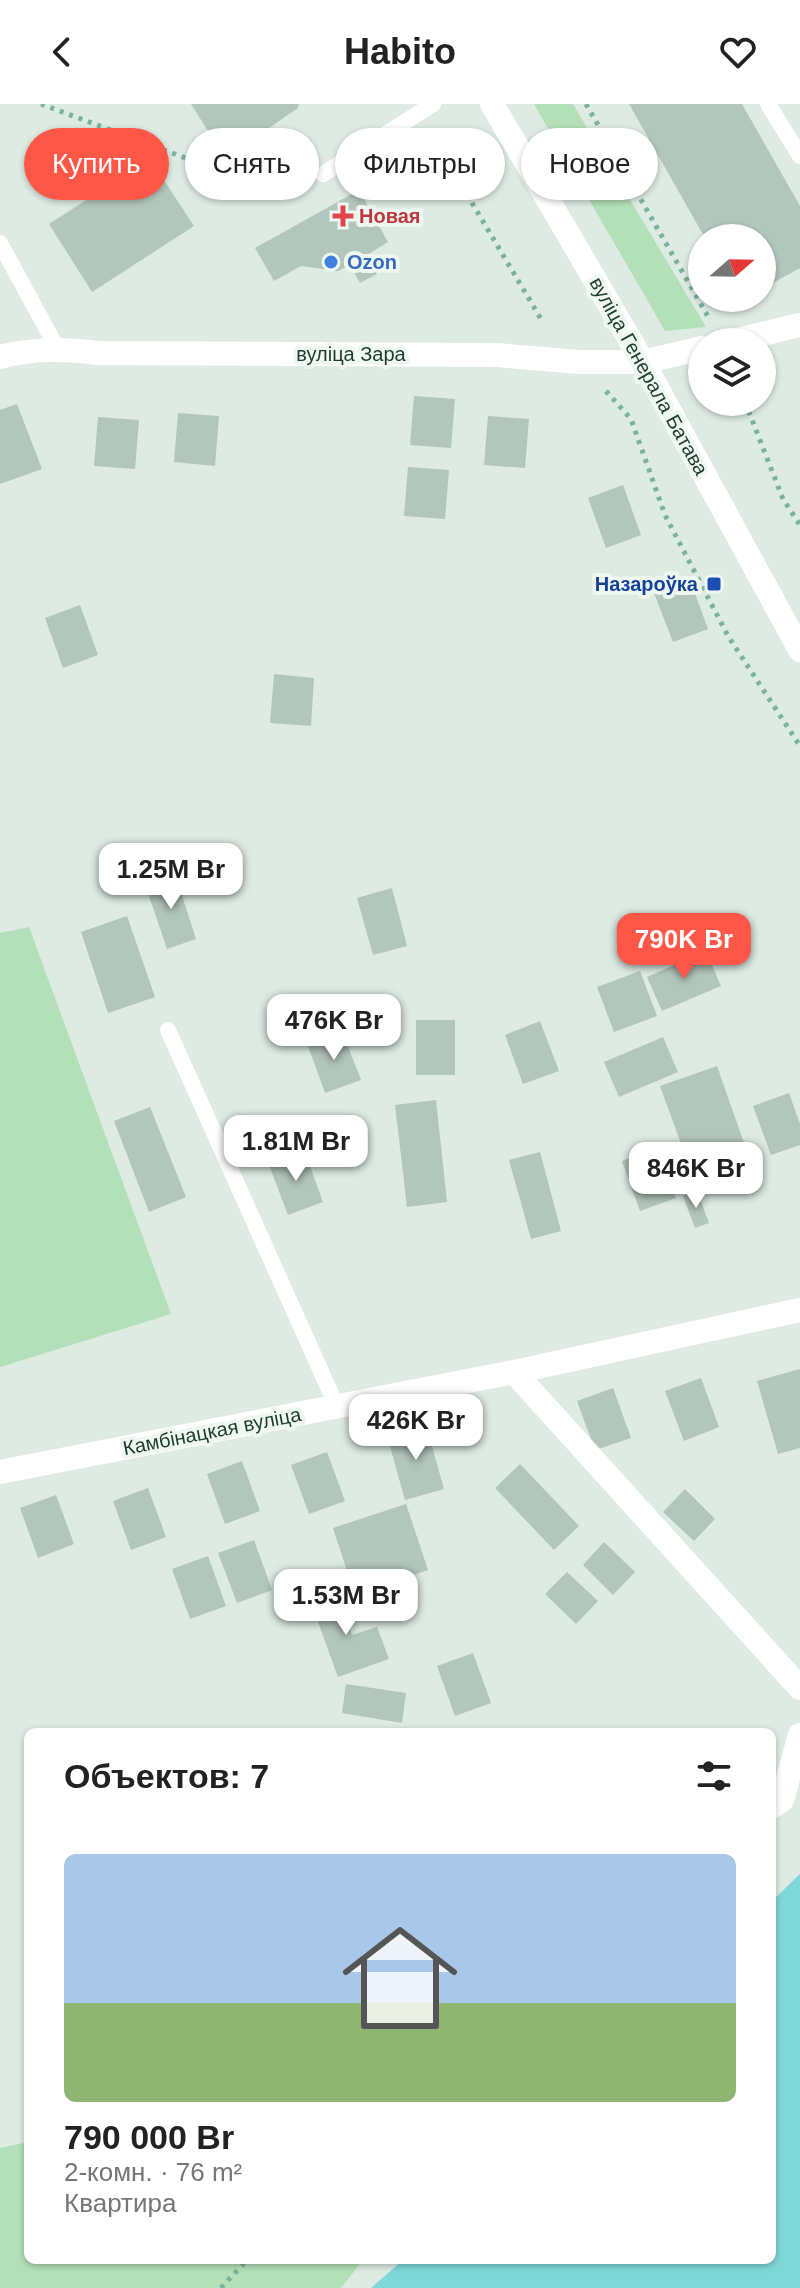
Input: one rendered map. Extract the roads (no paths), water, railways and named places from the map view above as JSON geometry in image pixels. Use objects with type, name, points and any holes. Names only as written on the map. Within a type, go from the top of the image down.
[{"type":"street","name":"вуліца Генерала Батава","points":[[492,104],[643,362],[800,650]]},
{"type":"street","name":"вуліца Зара","points":[[776,329],[800,325]]},
{"type":"street","name":"вуліца Зара","points":[[0,357],[27,350],[57,348],[98,353],[497,355],[579,362],[643,362],[688,348]]},
{"type":"street","name":"Камбінацкая вуліца","points":[[0,1472],[514,1372],[800,1310]]},
{"type":"street","points":[[514,1372],[800,1688]]},
{"type":"street","points":[[776,1804],[782,1800],[800,1735]]},
{"type":"lane","points":[[323,174],[433,104]]},
{"type":"lane","points":[[768,104],[800,156]]},
{"type":"lane","points":[[0,243],[57,348]]},
{"type":"lane","points":[[168,1030],[337,1407]]},
{"type":"water","points":[[800,1874],[800,2288],[371,2288],[398,2264],[776,2264],[776,1897]]},
{"type":"place","name":"Новая","points":[[343,216]]},
{"type":"place","name":"Ozon","points":[[331,262]]},
{"type":"place","name":"Назароўка","points":[[714,584]]}]
